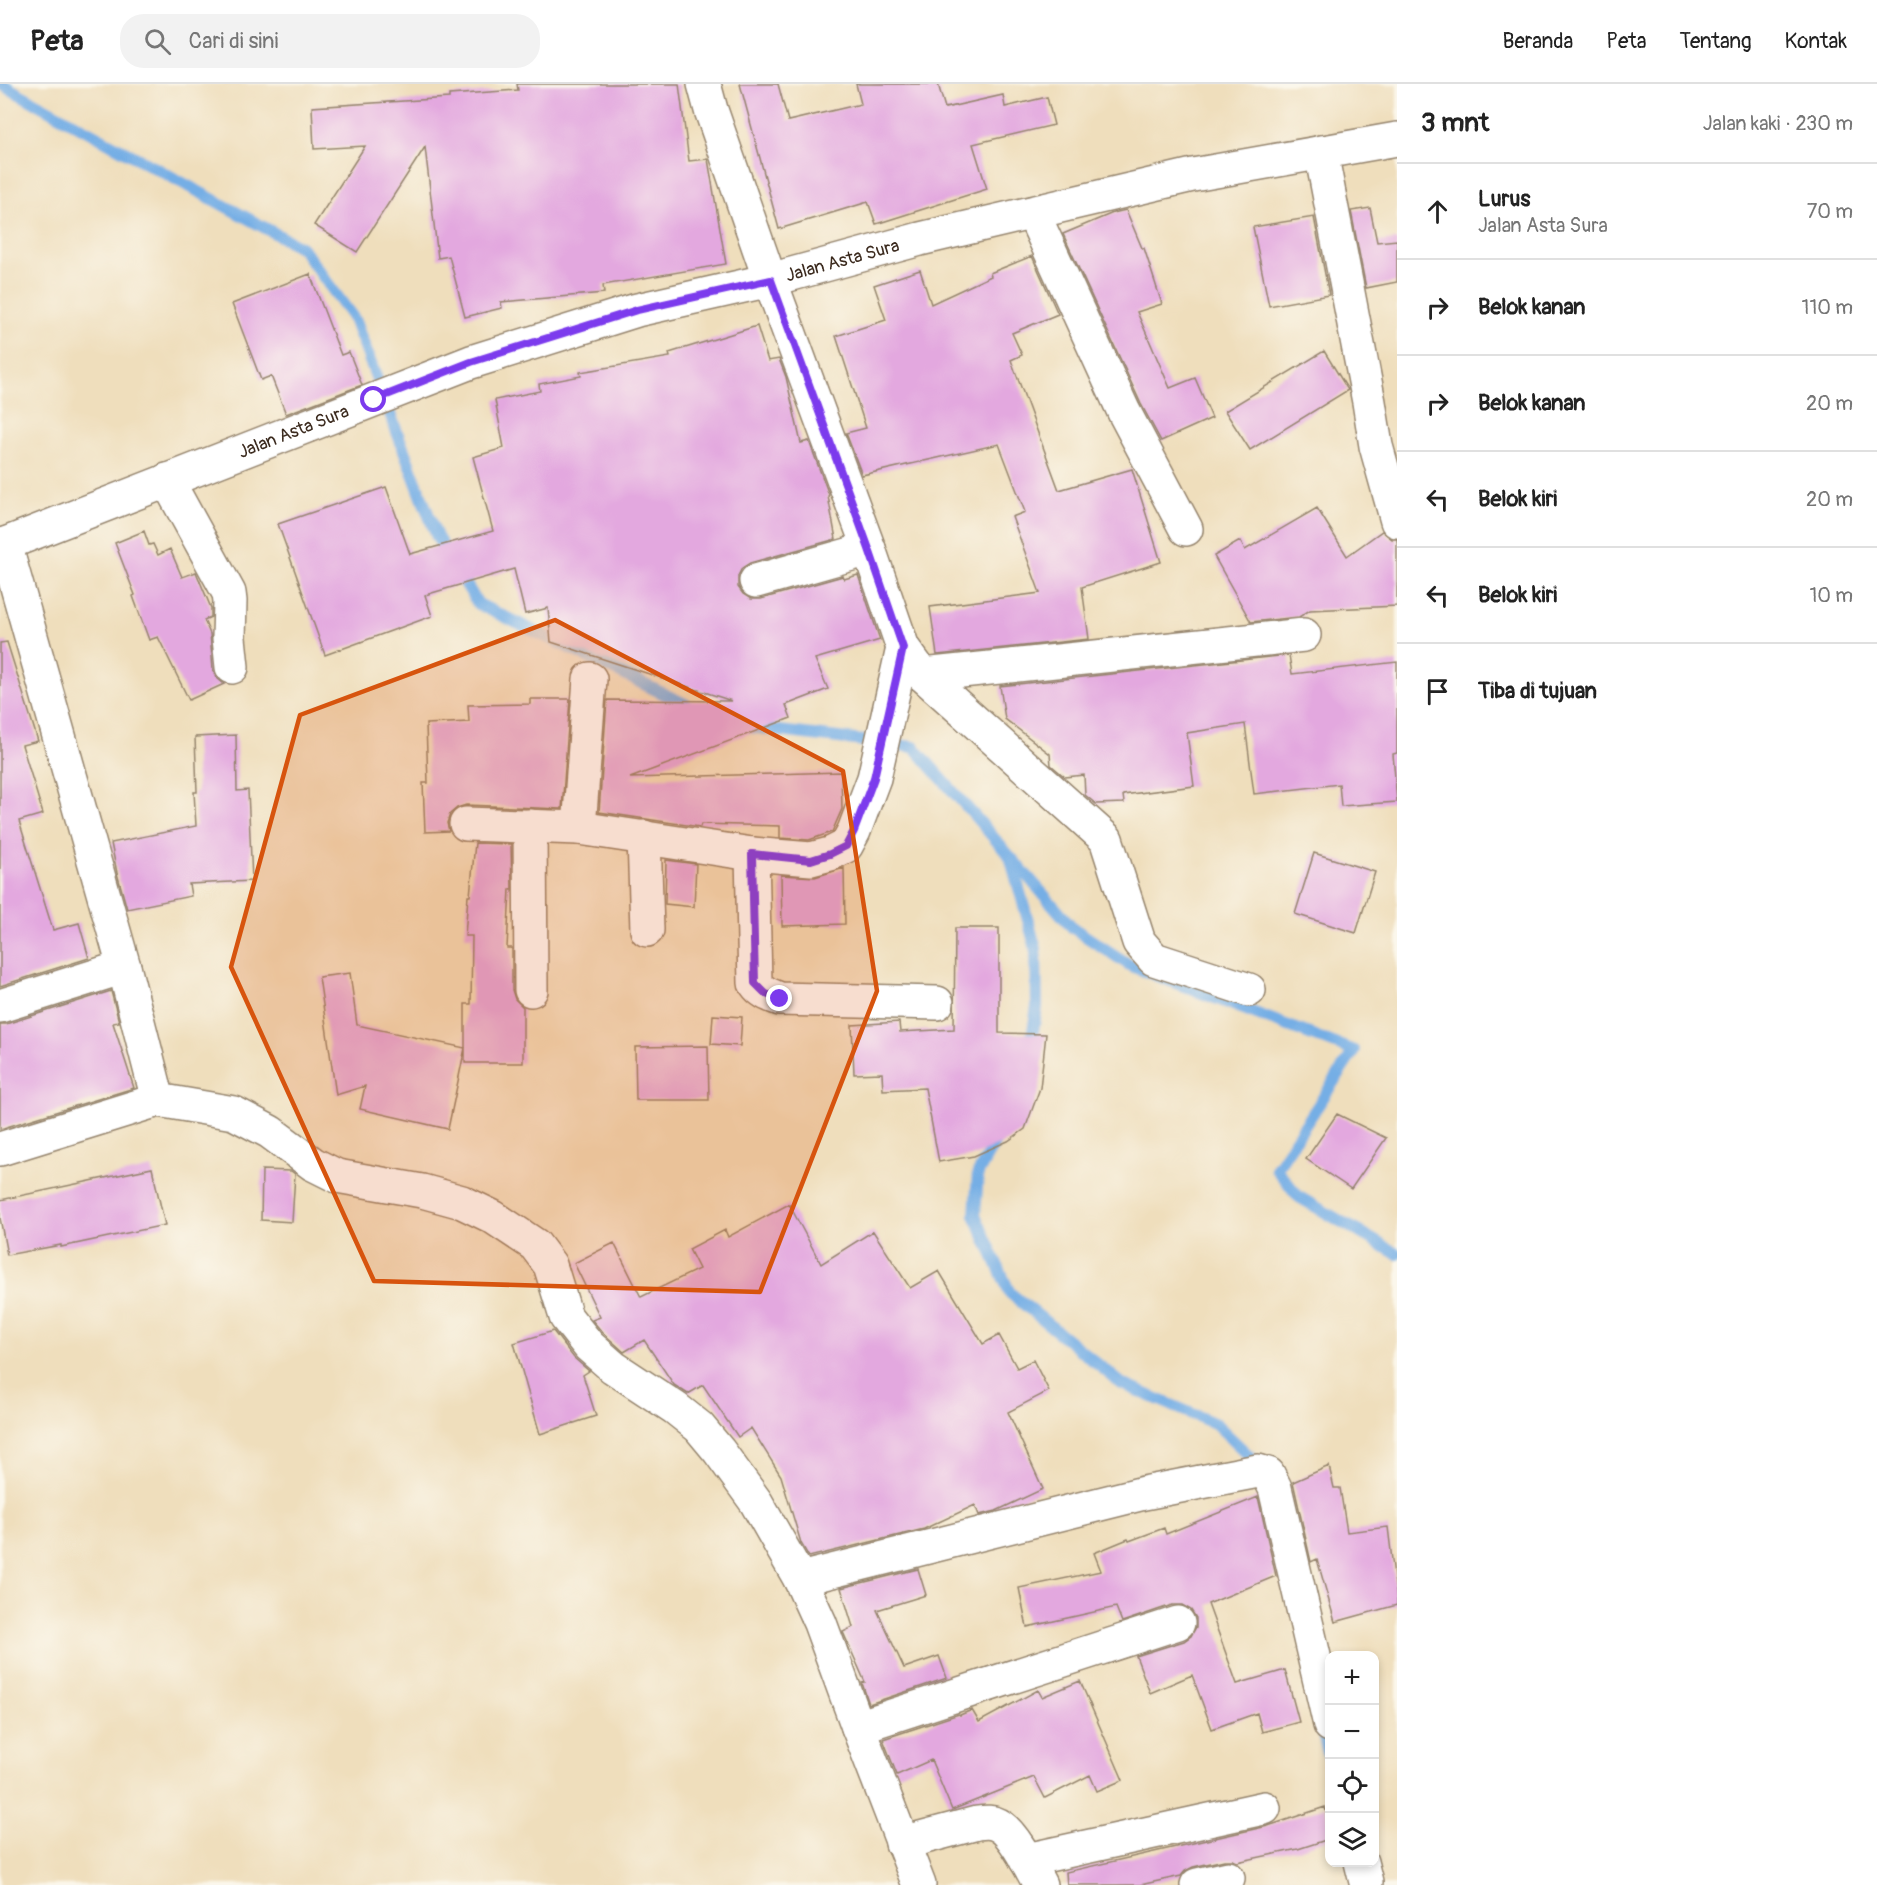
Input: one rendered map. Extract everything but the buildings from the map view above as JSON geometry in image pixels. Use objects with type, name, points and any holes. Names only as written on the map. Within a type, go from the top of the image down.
[{"type":"street","points":[[704,84],[711,110],[903,648],[923,675],[1106,839],[1139,942],[1154,959],[1249,990]]},
{"type":"street","name":"Jalan Asta Sura","points":[[2,545],[471,362],[637,310],[771,280],[920,239],[1193,175],[1397,139]]},
{"type":"street","points":[[1321,152],[1370,402],[1376,446],[1397,521]]},
{"type":"street","points":[[1033,213],[1124,412],[1186,529]]},
{"type":"street","points":[[167,480],[229,593],[229,638],[232,667]]},
{"type":"street","points":[[2,545],[124,968],[158,1100]]},
{"type":"street","points":[[756,581],[869,549]]},
{"type":"street","points":[[923,675],[1304,635]]},
{"type":"street","points":[[466,824],[579,828],[752,854],[811,860],[830,854],[846,846],[874,778],[903,648]]},
{"type":"street","points":[[579,828],[590,679]]},
{"type":"street","points":[[530,826],[531,990]]},
{"type":"street","points":[[644,837],[647,930]]},
{"type":"street","points":[[752,854],[755,983],[759,989],[780,999],[937,1003]]},
{"type":"street","points":[[0,1006],[124,968]]},
{"type":"street","points":[[0,1149],[158,1100],[234,1113],[270,1132],[313,1164],[337,1176],[422,1191],[462,1202],[493,1217],[534,1245],[550,1266],[562,1306],[576,1332],[613,1367],[675,1408],[699,1427],[756,1502],[800,1578],[820,1623],[919,1885]]},
{"type":"street","points":[[800,1578],[1144,1493],[1258,1471],[1268,1474],[1275,1488],[1325,1707]]},
{"type":"street","points":[[858,1727],[1178,1623]]},
{"type":"street","points":[[902,1843],[977,1822],[990,1822],[1001,1826],[1033,1873],[1263,1808]]},
{"type":"street","points":[[1197,1885],[1228,1878]]},
{"type":"highlighted area","points":[[555,620],[843,771],[877,991],[760,1292],[374,1281],[231,967],[300,715]]},
{"type":"waterway","points":[[1,84],[302,248],[354,319],[437,537],[478,604],[691,707]]},
{"type":"waterway","points":[[746,727],[914,747],[1073,928],[1131,966],[1354,1051],[1276,1169],[1299,1197],[1397,1254]]},
{"type":"waterway","points":[[1011,860],[1036,949],[1037,1007],[1030,1049]]},
{"type":"waterway","points":[[999,1134],[978,1173],[975,1215],[1010,1293],[1122,1384],[1216,1424],[1258,1464],[1259,1469]]},
{"type":"waterway","points":[[1321,1725],[1330,1759]]},
{"type":"route","points":[[374,400],[471,362],[637,310],[771,280],[903,648],[874,778],[846,846],[811,860],[752,854],[755,983],[766,994],[780,999]]}]
